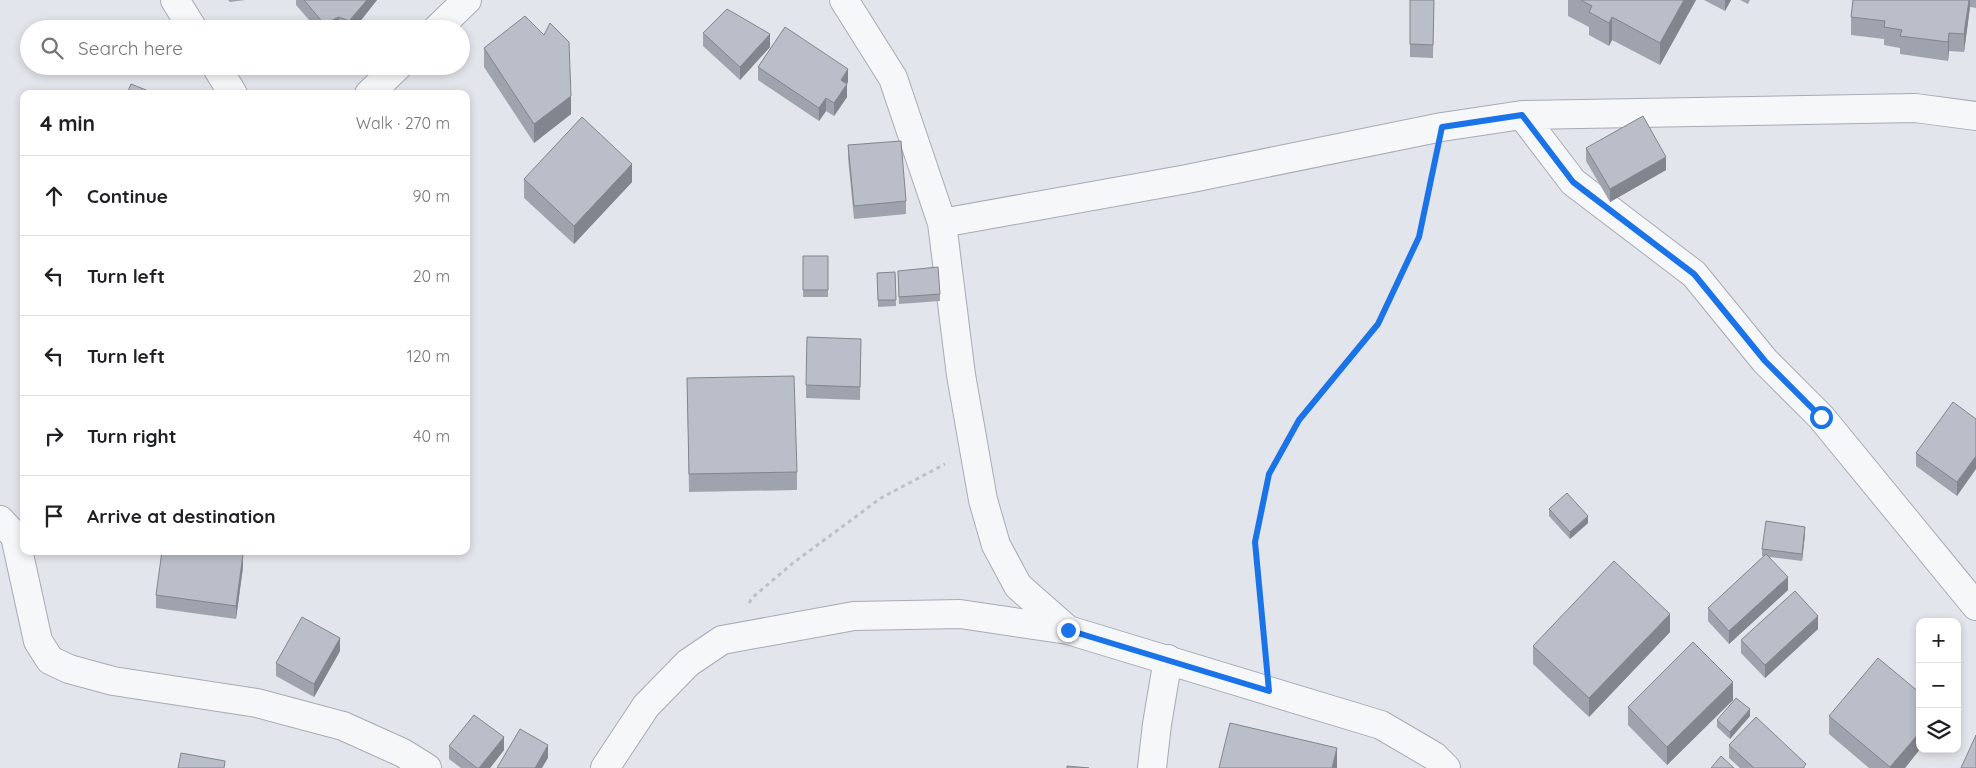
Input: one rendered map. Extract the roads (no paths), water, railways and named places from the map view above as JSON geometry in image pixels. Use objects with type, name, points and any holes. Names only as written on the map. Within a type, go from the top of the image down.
[{"type":"street","points":[[176,0],[188,20]]},
{"type":"street","points":[[446,20],[467,0]]},
{"type":"street","points":[[844,0],[893,78],[942,223],[961,375],[983,500],[996,545],[1018,586],[1068,630]]},
{"type":"street","points":[[221,75],[231,90]]},
{"type":"street","points":[[373,90],[389,75]]},
{"type":"street","points":[[942,223],[1187,179],[1442,127],[1522,115],[1915,108],[1976,116]]},
{"type":"street","points":[[1522,115],[1573,182],[1694,274],[1765,361],[1821,417],[1976,606]]},
{"type":"street","points":[[0,520],[14,536],[38,641],[50,660],[69,670],[114,681],[257,703],[343,726],[403,753],[427,768]]},
{"type":"street","points":[[605,768],[646,706],[688,664],[722,640],[854,616],[960,614],[1068,630],[1382,725],[1434,756],[1446,768]]},
{"type":"street","points":[[1152,768],[1168,659]]}]
